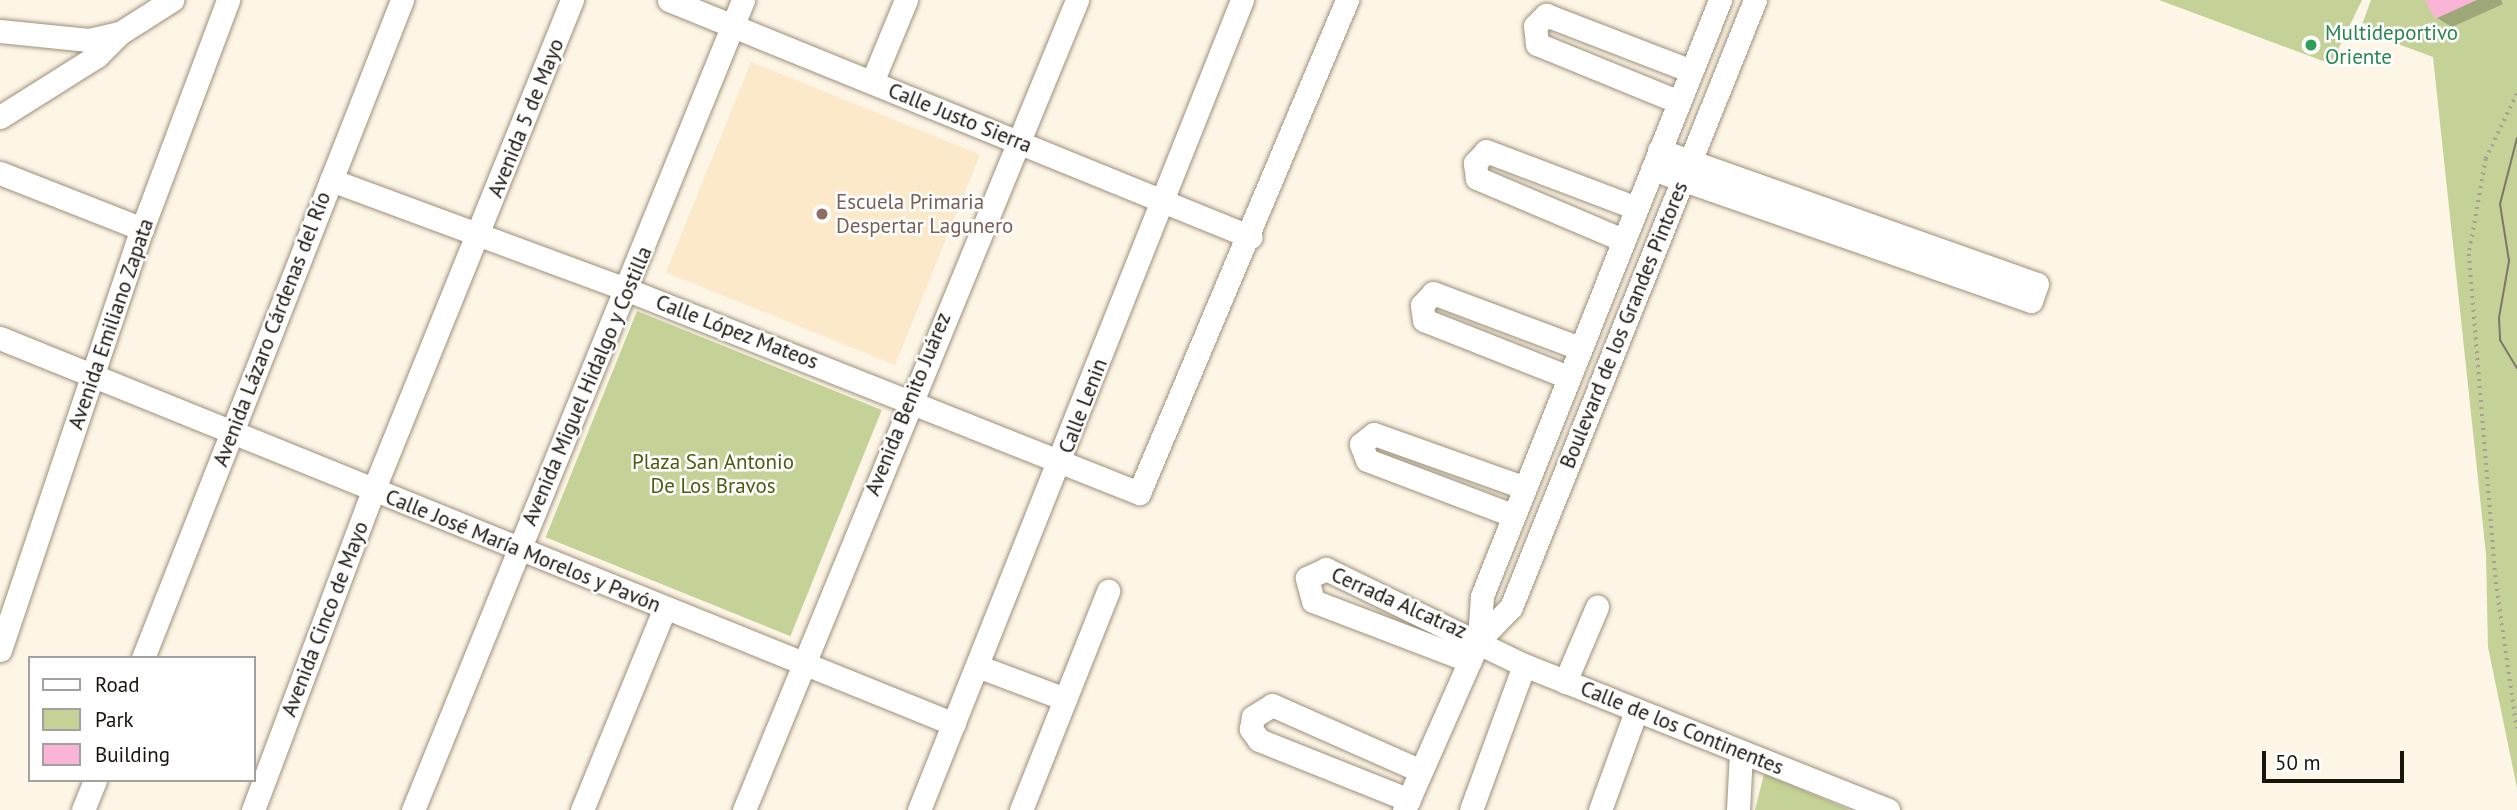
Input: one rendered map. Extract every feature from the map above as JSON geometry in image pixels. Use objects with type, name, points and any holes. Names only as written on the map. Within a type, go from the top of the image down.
[{"type":"street","points":[[0,117],[97,56],[120,33],[172,0]]},
{"type":"street","name":"Avenida Emiliano Zapata","points":[[0,650],[142,229],[228,0]]},
{"type":"street","name":"Avenida Lázaro Cárdenas del Río","points":[[144,656],[402,0]]},
{"type":"street","name":"Avenida 5 de Mayo","points":[[479,235],[572,0]]},
{"type":"street","name":"Calle Justo Sierra","points":[[669,0],[1251,237]]},
{"type":"street","name":"Avenida Miguel Hidalgo y Costilla","points":[[413,810],[628,289],[743,0]]},
{"type":"street","points":[[872,82],[906,0]]},
{"type":"street","name":"Avenida Benito Juárez","points":[[744,810],[909,400],[1077,0]]},
{"type":"street","name":"Calle Lenin","points":[[919,810],[1061,462],[1242,0]]},
{"type":"street","points":[[1251,237],[1347,0]]},
{"type":"street","name":"Boulevard de los Grandes Pintores","points":[[1406,805],[1474,650],[1482,596],[1579,348],[1615,236],[1628,205],[1656,159],[1720,0]]},
{"type":"street","name":"Boulevard de los Grandes Pintores","points":[[1474,650],[1511,607],[1755,0]]},
{"type":"street","points":[[1679,102],[1537,44],[1535,26],[1546,15],[1691,71]]},
{"type":"street","points":[[0,31],[89,40],[120,33]]},
{"type":"street","points":[[1615,236],[1477,178],[1475,163],[1486,151],[1628,205]]},
{"type":"street","points":[[1656,159],[1686,171],[2031,300],[2037,284],[1686,171]]},
{"type":"street","points":[[0,173],[142,229]]},
{"type":"street","name":"Calle López Mateos","points":[[331,180],[628,289],[1139,493],[1251,237]]},
{"type":"street","name":"Avenida Cinco de Mayo","points":[[253,810],[373,491],[479,235]]},
{"type":"street","points":[[1568,377],[1424,320],[1422,304],[1433,293],[1579,348]]},
{"type":"street","name":"Calle José María Morelos y Pavón","points":[[0,338],[91,378],[954,724]]},
{"type":"street","points":[[1513,515],[1367,460],[1361,444],[1374,434],[1523,487]]},
{"type":"street","name":"Cerrada Alcatraz","points":[[1326,569],[1474,650],[1313,601],[1305,592],[1307,578],[1326,569]]},
{"type":"street","points":[[1021,810],[1108,591]]},
{"type":"street","points":[[1565,682],[1597,607]]},
{"type":"street","points":[[582,810],[665,608]]},
{"type":"street","name":"Calle de los Continentes","points":[[1474,650],[1524,665],[1888,810]]},
{"type":"street","points":[[1471,810],[1524,665]]},
{"type":"street","points":[[977,666],[1065,699]]},
{"type":"street","points":[[1406,805],[1259,740],[1251,729],[1253,717],[1272,705],[1421,771]]},
{"type":"street","points":[[1600,810],[1636,711]]},
{"type":"street","points":[[1738,810],[1741,752]]},
{"type":"street","points":[[83,810],[94,782]]},
{"type":"path","points":[[2517,94],[2486,159],[2469,254],[2495,570],[2517,729]]},
{"type":"shaded area","name":"Escuela Primaria Despertar Lagunero","points":[[751,62],[980,155],[895,365],[666,272]]},
{"type":"green space","name":"Multideportivo Oriente","points":[[2159,0],[2362,0],[2331,64]]},
{"type":"green space","points":[[2371,0],[2517,0],[2517,788],[2488,647],[2486,554],[2433,57],[2360,30]]},
{"type":"green space","name":"Plaza San Antonio De Los Bravos","points":[[637,311],[882,410],[790,636],[546,537]]},
{"type":"green space","points":[[1764,774],[1850,810],[1755,810]]},
{"type":"building","points":[[2425,0],[2477,0],[2435,19]]},
{"type":"tram line","points":[[2517,138],[2500,204],[2509,261],[2499,318],[2500,340],[2517,368]]},
{"type":"place","name":"Multideportivo Oriente","points":[[2311,45]]},
{"type":"place","name":"Escuela Primaria Despertar Lagunero","points":[[822,214]]}]
